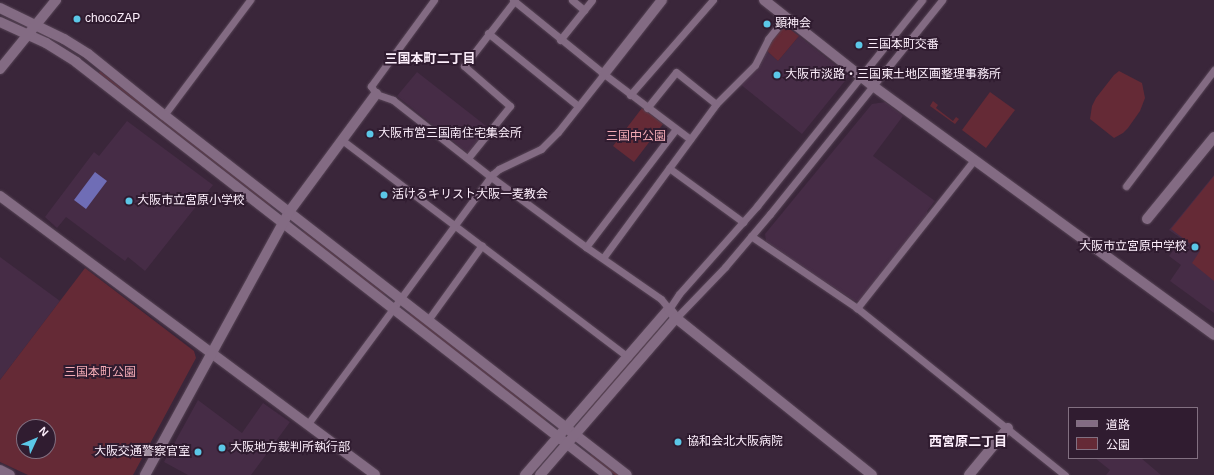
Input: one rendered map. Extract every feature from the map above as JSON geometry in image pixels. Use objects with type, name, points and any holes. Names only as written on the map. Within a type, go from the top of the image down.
[{"type":"street","points":[[0,69],[56,0]]},
{"type":"street","points":[[164,115],[250,0]]},
{"type":"street","points":[[434,0],[371,86],[376,94],[394,100],[491,177],[586,248],[603,258],[661,299],[676,318],[872,475]]},
{"type":"street","points":[[468,158],[510,106],[464,66],[488,32],[514,0],[560,40],[690,140]]},
{"type":"street","points":[[572,0],[584,10]]},
{"type":"street","points":[[560,40],[592,0]]},
{"type":"street","points":[[307,425],[395,309],[491,177],[500,169],[541,149],[604,74],[662,0]]},
{"type":"street","points":[[630,95],[713,0]]},
{"type":"street","points":[[764,0],[873,86],[1214,335]]},
{"type":"street","points":[[525,475],[628,357],[679,294],[743,222],[922,0]]},
{"type":"street","points":[[540,475],[676,318],[694,301],[752,236],[942,0]]},
{"type":"street","points":[[0,8],[64,39],[88,54],[566,429],[576,435],[627,475]]},
{"type":"street","points":[[603,258],[716,104],[755,65],[768,39],[786,17]]},
{"type":"street","points":[[0,22],[27,36],[46,43],[76,62],[607,475]]},
{"type":"street","points":[[488,32],[578,106]]},
{"type":"street","points":[[1126,186],[1214,70]]},
{"type":"street","points":[[647,108],[676,72],[716,104]]},
{"type":"street","points":[[145,475],[289,212],[376,94]]},
{"type":"street","points":[[586,248],[676,129]]},
{"type":"street","points":[[1147,219],[1214,137]]},
{"type":"street","points":[[342,140],[628,357]]},
{"type":"street","points":[[857,308],[974,160]]},
{"type":"street","points":[[669,168],[743,222]]},
{"type":"street","points":[[0,196],[375,475]]},
{"type":"street","points":[[752,236],[857,308],[1065,475]]},
{"type":"street","points":[[428,320],[482,246]]},
{"type":"street","points":[[969,475],[1008,428]]},
{"type":"street","points":[[0,470],[10,475]]},
{"type":"shaded area","points":[[799,36],[849,76],[802,134],[740,84],[758,67],[766,50],[778,61]]},
{"type":"shaded area","points":[[417,72],[490,129],[469,154],[397,96]]},
{"type":"shaded area","points":[[885,102],[903,116],[873,156],[935,201],[927,211],[928,214],[860,301],[855,301],[794,262],[766,241],[765,234],[872,104]]},
{"type":"shaded area","name":"大阪市立宮原小学校","points":[[127,121],[213,185],[145,271],[128,257],[125,261],[66,217],[57,228],[45,217],[94,152],[99,156]]},
{"type":"shaded area","points":[[95,172],[107,181],[86,209],[74,200]]},
{"type":"shaded area","name":"大阪市立宮原中学校","points":[[1214,175],[1214,313],[1170,281],[1181,265],[1169,256],[1182,239],[1169,230]]},
{"type":"shaded area","points":[[0,257],[60,301],[0,380]]},
{"type":"shaded area","name":"大阪地方裁判所執行部","points":[[198,400],[242,433],[263,403],[290,422],[251,475],[188,475],[164,462]]},
{"type":"shaded area","points":[[1096,459],[1142,459],[1161,475],[1106,475],[1110,470]]},
{"type":"green space","points":[[783,24],[799,36],[778,61],[765,49]]},
{"type":"green space","points":[[100,71],[271,205],[270,206],[99,73]]},
{"type":"green space","points":[[1119,71],[1142,83],[1145,98],[1140,111],[1128,128],[1114,138],[1090,119],[1092,106],[1096,98],[1114,75]]},
{"type":"green space","points":[[990,92],[1015,110],[986,148],[962,130]]},
{"type":"green space","points":[[933,101],[938,105],[936,108],[953,121],[956,117],[959,119],[955,124],[930,106]]},
{"type":"green space","name":"三国中公園","points":[[642,108],[663,124],[634,162],[613,146]]},
{"type":"green space","points":[[1214,176],[1214,281],[1192,263],[1200,251],[1171,229]]},
{"type":"green space","points":[[304,231],[385,294],[384,295],[303,232]]},
{"type":"green space","name":"三国本町公園","points":[[85,268],[194,351],[196,358],[133,475],[28,475],[0,462],[0,380]]},
{"type":"green space","points":[[411,313],[546,419],[545,421],[409,315]]},
{"type":"green space","points":[[659,328],[660,329],[585,416],[583,415]]},
{"type":"green space","points":[[591,454],[619,475],[615,475],[590,456]]},
{"type":"place","name":"chocoZAP","points":[[77,19]]},
{"type":"place","name":"顕神会","points":[[767,24]]},
{"type":"place","name":"三国本町交番","points":[[859,45]]},
{"type":"place","name":"大阪市淡路・三国東土地区画整理事務所","points":[[777,75]]},
{"type":"place","name":"大阪市営三国南住宅集会所","points":[[370,134]]},
{"type":"place","name":"活けるキリスト大阪一麦教会","points":[[384,195]]},
{"type":"place","name":"大阪市立宮原小学校","points":[[129,201]]},
{"type":"place","name":"大阪市立宮原中学校","points":[[1195,247]]},
{"type":"place","name":"協和会北大阪病院","points":[[678,442]]},
{"type":"place","name":"大阪地方裁判所執行部","points":[[222,448]]},
{"type":"place","name":"大阪交通警察官室","points":[[198,452]]},
{"type":"district","name":"三国本町二丁目","points":[[430,59]]},
{"type":"district","name":"西宮原二丁目","points":[[968,442]]}]
